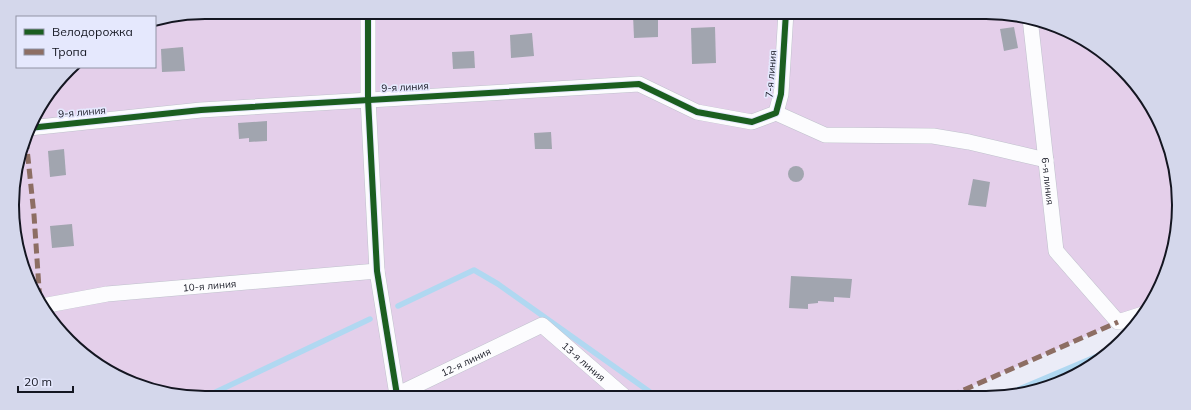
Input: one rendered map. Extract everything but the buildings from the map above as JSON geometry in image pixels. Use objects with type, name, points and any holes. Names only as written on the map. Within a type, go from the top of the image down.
[{"type":"street","points":[[368,19],[368,99],[377,271],[392,391]]},
{"type":"street","name":"7-я линия","points":[[752,122],[776,113],[780,94],[785,19]]},
{"type":"street","name":"6-я линия","points":[[1031,24],[1056,251],[1118,322],[1135,317]]},
{"type":"street","name":"9-я линия","points":[[36,127],[201,110],[639,84],[697,112],[752,122]]},
{"type":"street","points":[[776,113],[826,135],[933,136],[970,142],[1046,160]]},
{"type":"street","name":"10-я линия","points":[[48,305],[107,294],[377,271]]},
{"type":"street","name":"12-я линия","points":[[403,391],[542,325]]},
{"type":"street","name":"13-я линия","points":[[542,325],[618,391]]},
{"type":"shaded area","points":[[193,19],[998,19],[1034,25],[1057,33],[1079,44],[1099,57],[1118,73],[1134,92],[1147,112],[1158,134],[1166,157],[1172,193],[1172,217],[1166,253],[1153,287],[1141,308],[1130,323],[1118,322],[961,391],[193,391],[157,385],[123,372],[92,353],[65,328],[44,298],[29,265],[25,253],[19,217],[19,193],[25,157],[33,134],[50,102],[65,82],[79,68],[156,68],[157,25]]},
{"type":"waterway","points":[[398,306],[474,270],[498,284],[649,391]]},
{"type":"waterway","points":[[218,391],[370,319]]},
{"type":"waterway","points":[[1026,386],[1090,359]]},
{"type":"marked path","points":[[27,150],[34,215],[39,289]]},
{"type":"marked path","points":[[961,391],[1118,322]]},
{"type":"cycle path","points":[[368,19],[368,99],[377,271],[396,391]]},
{"type":"cycle path","points":[[36,127],[201,110],[639,84],[697,112],[752,122],[776,113],[781,94],[786,19]]}]
